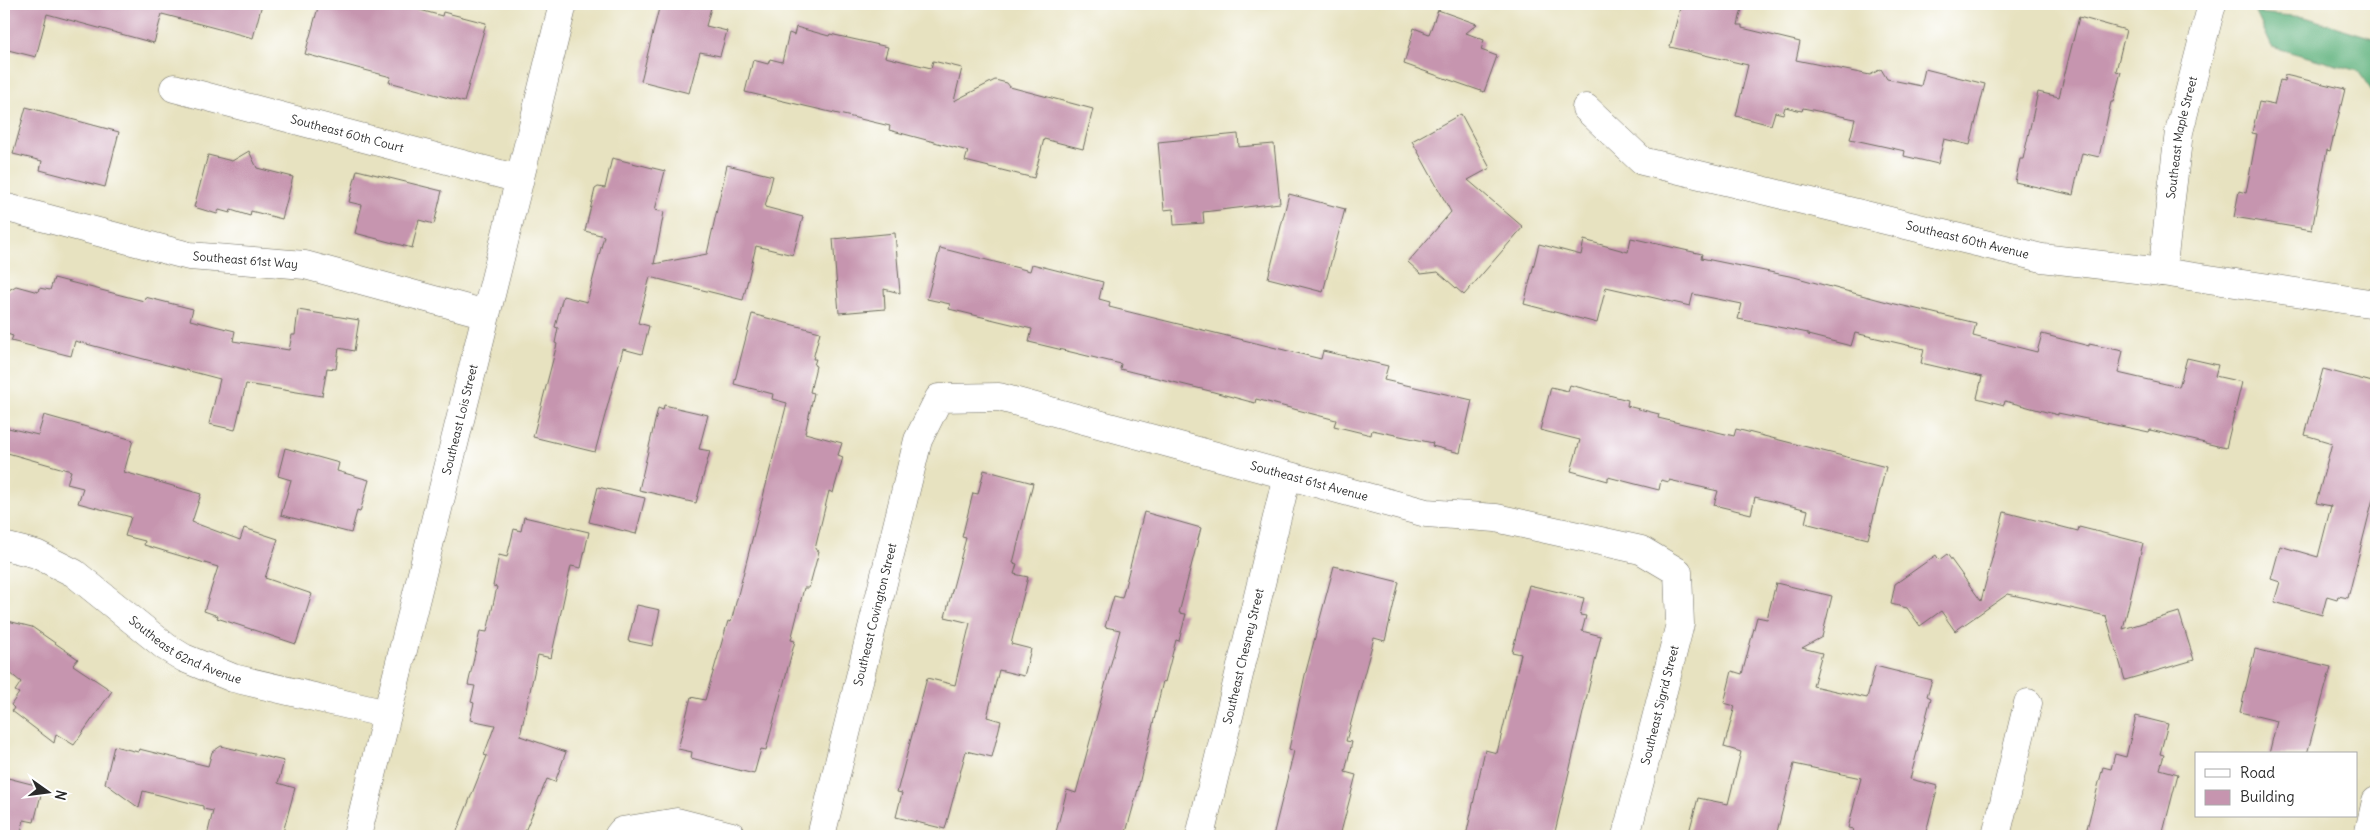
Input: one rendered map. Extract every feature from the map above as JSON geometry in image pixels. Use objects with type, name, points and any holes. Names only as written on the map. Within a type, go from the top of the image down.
[{"type":"street","name":"Southeast Lois Street","points":[[357,836],[563,4]]},
{"type":"street","name":"Southeast Maple Street","points":[[2162,272],[2179,132],[2212,4]]},
{"type":"street","name":"Southeast 60th Court","points":[[174,88],[519,179]]},
{"type":"street","name":"Southeast 60th Avenue","points":[[1586,108],[1642,161],[2042,258],[2162,272],[2376,304]]},
{"type":"street","name":"Southeast 61st Way","points":[[4,207],[189,256],[305,265],[486,314]]},
{"type":"street","name":"Southeast 61st Avenue","points":[[938,398],[999,397],[1426,513],[1496,518],[1642,550],[1678,572]]},
{"type":"street","name":"Southeast Covington Street","points":[[821,836],[918,440],[938,398]]},
{"type":"street","name":"Southeast Chesney Street","points":[[1200,836],[1287,476]]},
{"type":"street","name":"Southeast 62nd Avenue","points":[[4,546],[36,554],[74,573],[166,647],[184,658],[234,678],[387,714]]},
{"type":"street","name":"Southeast Sigrid Street","points":[[1626,836],[1680,624],[1678,572]]},
{"type":"street","points":[[1996,836],[2028,703]]},
{"type":"street","points":[[2368,836],[2376,801]]},
{"type":"street","points":[[620,834],[676,822],[732,836]]},
{"type":"green space","points":[[2256,13],[2305,17],[2376,39],[2376,97],[2358,71],[2272,47]]},
{"type":"building","points":[[4,4],[262,4],[253,38],[162,14],[154,43],[47,14],[36,57],[4,49]]},
{"type":"building","points":[[319,4],[398,4],[442,16],[443,12],[486,23],[464,102],[389,82],[391,77],[305,54]]},
{"type":"building","points":[[660,4],[712,4],[706,26],[727,31],[720,56],[700,52],[689,93],[641,81]]},
{"type":"building","points":[[1681,4],[1743,4],[1738,25],[1742,25],[1742,28],[1800,42],[1796,60],[1870,75],[1881,69],[1887,79],[1921,86],[1925,69],[1985,84],[1970,145],[1944,139],[1938,164],[1904,156],[1905,151],[1850,139],[1855,119],[1803,108],[1802,111],[1785,107],[1783,114],[1775,112],[1771,125],[1736,116],[1748,65],[1670,47]]},
{"type":"building","points":[[1438,10],[1477,24],[1466,33],[1484,40],[1481,50],[1497,56],[1484,92],[1404,64],[1414,28],[1429,34]]},
{"type":"building","points":[[2079,17],[2126,30],[2116,71],[2121,72],[2113,102],[2111,102],[2099,157],[2082,153],[2073,195],[2015,182],[2020,159],[2023,159],[2038,92],[2059,97]]},
{"type":"building","points":[[796,27],[829,36],[830,34],[888,47],[885,57],[931,68],[933,61],[962,68],[954,101],[995,80],[1007,83],[1010,87],[1093,109],[1083,149],[1044,139],[1034,178],[965,161],[968,151],[889,130],[890,126],[745,92],[753,60],[768,64],[770,59],[782,62],[789,33],[794,35]]},
{"type":"building","points":[[2285,75],[2345,89],[2330,151],[2327,150],[2312,230],[2234,217],[2239,191],[2246,193],[2257,134],[2252,133],[2259,102],[2274,105],[2280,80],[2284,81]]},
{"type":"building","points":[[26,107],[119,132],[105,187],[40,170],[42,161],[13,154]]},
{"type":"building","points":[[1461,114],[1490,168],[1468,180],[1523,227],[1464,295],[1438,272],[1421,274],[1408,262],[1451,212],[1412,141]]},
{"type":"building","points":[[1238,134],[1239,147],[1274,144],[1280,203],[1203,212],[1204,223],[1174,225],[1173,209],[1164,210],[1158,142]]},
{"type":"building","points":[[249,151],[257,168],[293,177],[282,219],[251,211],[250,216],[231,210],[230,213],[219,210],[217,214],[194,207],[208,155],[232,161]]},
{"type":"building","points":[[612,158],[665,171],[655,210],[664,212],[654,264],[707,254],[727,165],[773,176],[765,207],[803,217],[793,255],[756,246],[743,300],[650,277],[638,323],[649,326],[642,354],[623,349],[595,452],[533,437],[557,344],[555,343],[558,328],[555,327],[563,296],[587,302],[604,236],[585,231],[595,189],[598,187],[605,188]]},
{"type":"building","points":[[357,170],[442,191],[434,224],[419,220],[412,248],[355,233],[362,205],[349,202]]},
{"type":"building","points":[[1289,194],[1345,209],[1323,292],[1268,278]]},
{"type":"building","points":[[895,233],[900,293],[884,289],[885,309],[839,313],[833,239]]},
{"type":"building","points":[[1631,238],[1702,254],[1701,258],[1794,277],[1976,323],[1973,336],[2037,352],[2042,334],[2089,346],[2089,344],[2123,351],[2118,373],[2179,387],[2187,358],[2218,365],[2215,376],[2242,382],[2226,448],[2150,430],[2149,432],[2058,413],[2058,415],[2005,401],[2004,405],[1977,398],[1982,377],[1921,363],[1924,349],[1855,333],[1851,346],[1808,335],[1808,333],[1738,319],[1742,304],[1693,294],[1690,306],[1606,287],[1597,323],[1524,304],[1539,244],[1581,255],[1584,240],[1628,252]]},
{"type":"building","points":[[940,248],[1030,271],[1032,264],[1103,282],[1099,299],[1110,302],[1109,307],[1321,359],[1323,351],[1388,366],[1384,380],[1472,400],[1460,453],[1432,446],[1433,443],[1372,430],[1371,435],[1334,426],[1336,420],[1256,399],[1255,403],[1120,369],[1121,364],[1029,342],[1032,329],[949,309],[950,304],[927,299]]},
{"type":"building","points":[[54,278],[144,301],[145,297],[193,309],[190,320],[235,331],[233,341],[289,350],[292,335],[295,335],[298,310],[359,320],[354,351],[339,348],[336,369],[327,368],[322,396],[246,384],[235,430],[209,424],[220,379],[75,341],[71,356],[11,341],[13,336],[4,333],[4,305],[7,291],[16,286],[38,292],[39,288],[50,290]]},
{"type":"building","points":[[752,314],[820,332],[813,359],[816,359],[814,365],[816,366],[810,392],[814,393],[805,433],[842,443],[838,455],[843,457],[833,493],[829,491],[815,549],[819,551],[809,588],[804,588],[791,640],[795,641],[766,750],[761,749],[754,774],[691,758],[692,752],[678,749],[691,697],[705,700],[728,621],[731,622],[787,403],[772,399],[773,394],[734,384]]},
{"type":"building","points":[[2323,369],[2376,383],[2376,487],[2348,598],[2338,596],[2337,599],[2327,596],[2322,615],[2274,602],[2280,582],[2271,579],[2280,546],[2318,557],[2331,506],[2316,503],[2332,443],[2305,435]]},
{"type":"building","points":[[1570,385],[1628,400],[1627,406],[1659,414],[1658,418],[1734,436],[1736,429],[1886,467],[1868,539],[1805,523],[1808,510],[1755,497],[1751,514],[1714,505],[1718,491],[1669,480],[1669,482],[1661,480],[1659,490],[1608,477],[1608,481],[1571,471],[1580,440],[1540,430],[1551,387],[1568,391]]},
{"type":"building","points":[[664,405],[708,415],[699,449],[710,451],[696,503],[639,490],[658,408],[663,410]]},
{"type":"building","points":[[44,415],[133,440],[124,472],[201,494],[192,522],[240,540],[244,528],[278,539],[265,578],[312,594],[296,644],[217,618],[218,616],[204,611],[218,567],[144,545],[145,541],[125,536],[131,517],[78,503],[83,488],[67,484],[71,471],[4,452],[4,427],[38,435]]},
{"type":"building","points":[[285,448],[339,463],[337,471],[369,480],[360,512],[357,511],[351,533],[281,515],[291,480],[278,476]]},
{"type":"building","points":[[984,470],[1033,483],[1013,563],[1017,564],[1014,574],[1028,577],[1011,644],[1031,649],[1024,676],[999,670],[987,717],[1001,721],[992,757],[966,751],[945,829],[896,817],[902,793],[897,792],[927,678],[955,685],[970,623],[945,617],[966,538],[962,537],[973,493],[978,494]]},
{"type":"building","points":[[598,487],[645,498],[636,534],[589,522]]},
{"type":"building","points":[[1144,512],[1201,528],[1179,613],[1186,614],[1179,641],[1176,640],[1165,682],[1163,681],[1125,836],[1055,836],[1067,790],[1076,793],[1120,630],[1105,627],[1114,596],[1122,598]]},
{"type":"building","points":[[2004,512],[2078,531],[2079,527],[2143,543],[2123,629],[2179,612],[2194,660],[2125,680],[2106,616],[2008,594],[1955,631],[1941,611],[1920,626],[1907,608],[1891,604],[1895,584],[1936,555],[1939,560],[1947,554],[1981,601]]},
{"type":"building","points":[[524,517],[589,532],[581,568],[571,566],[551,658],[538,655],[520,736],[566,752],[555,782],[547,779],[523,836],[455,836],[487,756],[484,755],[495,725],[470,720],[474,703],[471,702],[475,686],[468,685],[480,631],[487,632],[497,587],[493,586],[499,555],[507,557],[514,529],[521,531]]},
{"type":"building","points":[[1334,566],[1399,582],[1385,641],[1374,638],[1346,741],[1352,742],[1345,772],[1356,775],[1340,836],[1273,836],[1294,751],[1289,749],[1305,675]]},
{"type":"building","points":[[1776,583],[1832,596],[1822,637],[1802,648],[1822,653],[1813,686],[1867,698],[1875,666],[1932,680],[1927,696],[1931,698],[1910,779],[1938,786],[1925,836],[1851,836],[1853,829],[1848,828],[1861,778],[1794,764],[1776,836],[1688,836],[1698,798],[1728,804],[1741,752],[1724,747],[1735,706],[1724,703],[1732,671],[1742,674],[1757,617],[1767,619]]},
{"type":"building","points":[[1529,585],[1584,598],[1580,615],[1586,616],[1582,631],[1601,636],[1554,836],[1466,836],[1485,750],[1497,753],[1521,654],[1512,652]]},
{"type":"building","points":[[637,605],[660,610],[652,646],[628,641]]},
{"type":"building","points":[[4,620],[32,627],[78,659],[73,665],[112,691],[74,745],[56,734],[54,743],[12,711],[14,708],[11,705],[19,693],[15,691],[21,682],[4,668]]},
{"type":"building","points":[[2255,649],[2331,667],[2308,752],[2269,752],[2277,721],[2240,712]]},
{"type":"building","points":[[2136,716],[2168,724],[2160,754],[2164,755],[2160,769],[2178,774],[2162,836],[2085,836],[2103,767],[2111,769],[2115,754],[2126,757]]},
{"type":"building","points":[[114,746],[138,752],[139,749],[208,766],[212,752],[221,746],[284,761],[278,783],[295,788],[282,836],[207,836],[213,811],[203,809],[203,806],[143,791],[139,808],[105,783]]},
{"type":"building","points":[[4,777],[43,787],[34,822],[24,820],[20,836],[4,836]]}]
